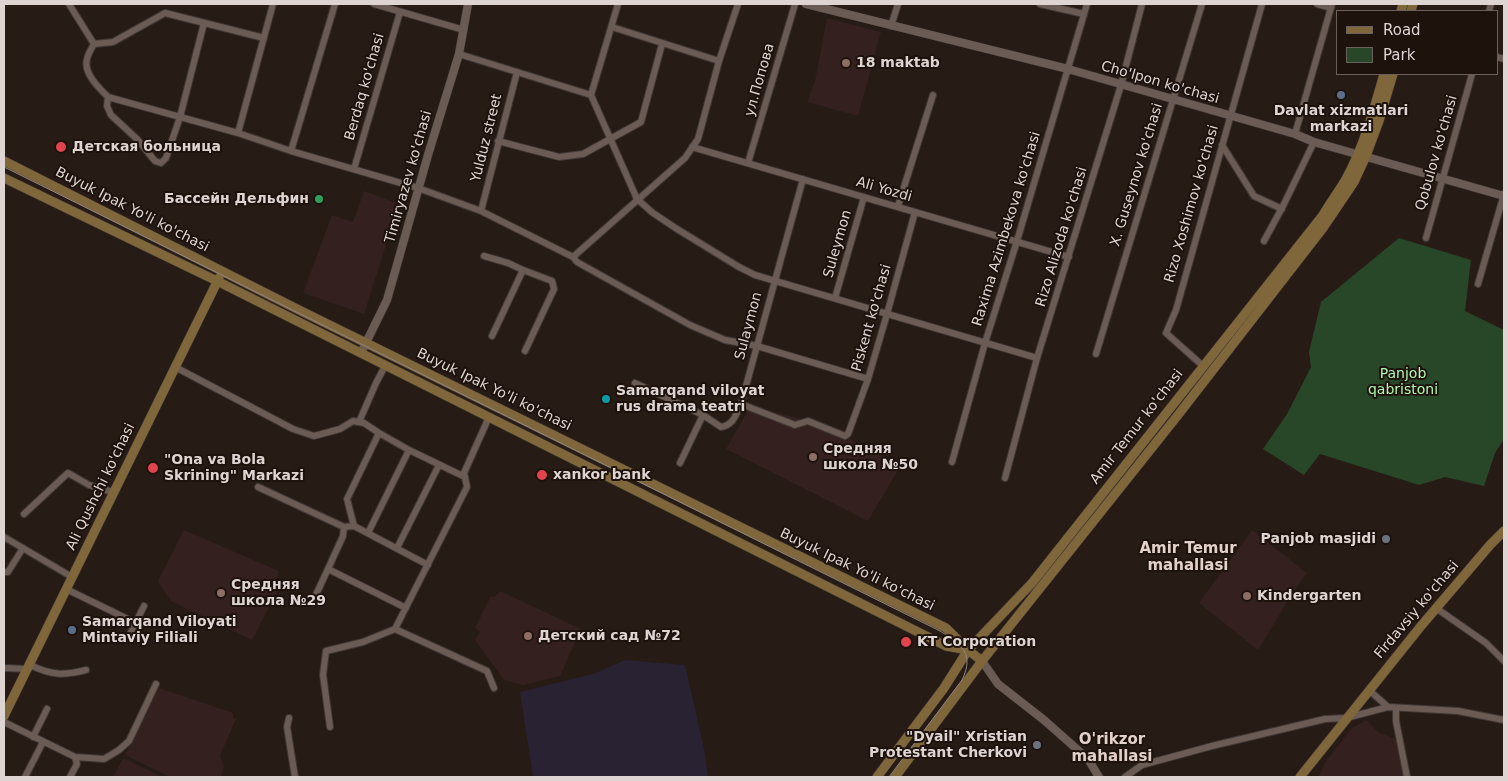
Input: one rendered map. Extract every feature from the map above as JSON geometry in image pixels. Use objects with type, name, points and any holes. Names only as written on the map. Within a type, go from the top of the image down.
[{"type":"main road","name":"Amir Temur ko'chasi","points":[[877,777],[944,688],[968,650],[1032,583],[1203,366],[1323,228],[1354,182],[1384,75]]},
{"type":"main road","name":"Amir Temur ko'chasi","points":[[1362,155],[1379,121],[1393,75]]},
{"type":"main road","name":"Buyuk Ipak Yo'li ko'chasi","points":[[4,161],[367,344],[946,628],[982,661]]},
{"type":"main road","name":"Buyuk Ipak Yo'li ko'chasi","points":[[4,178],[361,353],[946,646],[968,650]]},
{"type":"main road","name":"Ali Qushchi ko'chasi","points":[[4,716],[223,271]]},
{"type":"main road","name":"Amir Temur ko'chasi","points":[[895,777],[982,661],[1178,415],[1248,316]]},
{"type":"main road","name":"Firdavsiy ko'chasi","points":[[1300,777],[1436,608],[1490,545],[1504,533]]},
{"type":"street","points":[[69,4],[94,44]]},
{"type":"street","points":[[238,133],[272,4]]},
{"type":"street","points":[[291,151],[335,4]]},
{"type":"street","points":[[374,4],[464,30]]},
{"type":"street","name":"Timiryazev ko'chasi","points":[[361,353],[387,300],[418,188],[459,54],[468,4]]},
{"type":"street","points":[[618,4],[591,95],[637,199],[653,213],[755,275],[1037,358]]},
{"type":"street","points":[[573,257],[685,158],[698,139],[719,61],[738,4]]},
{"type":"street","name":"ул.Попова","points":[[748,163],[795,4]]},
{"type":"street","name":"Cho'lpon ko'chasi","points":[[806,4],[1068,69],[1174,98],[1296,134],[1314,142],[1504,195]]},
{"type":"street","points":[[891,26],[898,4]]},
{"type":"street","points":[[1040,4],[1084,14]]},
{"type":"street","name":"Raxima Azimbekova ko'chasi","points":[[952,462],[985,343],[1087,4]]},
{"type":"street","name":"Rizo Alizoda ko'chasi","points":[[1005,478],[1037,358],[1121,85],[1142,4]]},
{"type":"street","name":"X. Guseynov ko'chasi","points":[[1096,354],[1202,4]]},
{"type":"street","name":"Rizo Xoshimov ko'chasi","points":[[1203,366],[1166,333],[1176,310],[1262,4]]},
{"type":"street","points":[[1296,134],[1331,6],[1317,4]]},
{"type":"street","name":"Berdaq ko'chasi","points":[[354,170],[400,12]]},
{"type":"street","points":[[94,44],[113,42],[165,13],[264,38]]},
{"type":"street","points":[[108,97],[107,106],[111,115],[137,139],[155,161],[162,163],[166,158],[180,116],[204,23]]},
{"type":"street","points":[[612,27],[719,61]]},
{"type":"street","points":[[94,44],[86,61],[90,76],[108,97],[238,133],[291,151],[418,188],[482,211],[573,257],[577,262],[690,325],[725,340],[757,346],[868,378]]},
{"type":"street","points":[[498,141],[559,157],[583,154],[641,122],[662,44]]},
{"type":"street","points":[[459,54],[591,95]]},
{"type":"street","name":"Yulduz street","points":[[482,211],[498,141],[517,72]]},
{"type":"street","name":"Qobulov ko'chasi","points":[[1426,238],[1472,75]]},
{"type":"street","points":[[898,206],[933,95]]},
{"type":"street","points":[[1264,241],[1314,142]]},
{"type":"street","points":[[1222,145],[1254,196],[1282,208]]},
{"type":"street","name":"Ali Yozdi","points":[[692,147],[1017,241],[1069,258]]},
{"type":"street","name":"Sulaymon","points":[[703,415],[721,427],[728,426],[733,421],[741,404],[804,179]]},
{"type":"street","points":[[1478,284],[1504,195]]},
{"type":"street","name":"Suleymon","points":[[835,298],[864,197]]},
{"type":"street","name":"Piskent ko'chasi","points":[[741,404],[795,425],[808,421],[845,436],[848,434],[868,378],[916,212]]},
{"type":"street","points":[[484,256],[508,263],[552,281],[554,289],[525,351]]},
{"type":"street","points":[[492,336],[524,270]]},
{"type":"street","points":[[359,422],[376,382],[386,366]]},
{"type":"street","points":[[175,367],[293,429],[314,436],[340,429],[354,420],[409,450],[465,477]]},
{"type":"street","points":[[634,383],[703,415],[680,463]]},
{"type":"street","points":[[330,727],[322,675],[326,652],[362,642],[395,629],[467,487],[464,473],[489,417]]},
{"type":"street","points":[[354,526],[347,499],[379,433]]},
{"type":"street","points":[[368,533],[409,450]]},
{"type":"street","points":[[396,548],[439,465]]},
{"type":"street","points":[[24,514],[68,473],[89,485],[113,492]]},
{"type":"street","points":[[258,487],[344,527],[354,526],[428,566]]},
{"type":"street","points":[[313,601],[343,536],[344,527]]},
{"type":"street","points":[[4,537],[72,577]]},
{"type":"street","points":[[4,572],[8,572],[23,548]]},
{"type":"street","points":[[328,569],[406,608]]},
{"type":"street","points":[[66,589],[136,623]]},
{"type":"street","points":[[128,638],[144,606]]},
{"type":"street","points":[[1436,608],[1503,657]]},
{"type":"street","points":[[395,629],[487,671],[494,688]]},
{"type":"street","points":[[982,661],[998,684],[1044,720],[1088,759],[1098,777]]},
{"type":"street","points":[[4,668],[29,667],[66,675],[86,670]]},
{"type":"street","points":[[4,722],[75,757],[104,759],[129,741],[156,684]]},
{"type":"street","points":[[1370,691],[1388,707]]},
{"type":"street","points":[[1125,777],[1142,765],[1212,746],[1325,719],[1346,718],[1388,707],[1458,711],[1504,720]]},
{"type":"street","points":[[1396,708],[1396,721],[1407,777]]},
{"type":"street","points":[[33,737],[47,709]]},
{"type":"street","points":[[289,718],[287,727],[294,777]]},
{"type":"street","points":[[26,777],[43,742]]},
{"type":"street","points":[[70,777],[77,764],[75,757]]},
{"type":"shaded area","name":"18 maktab","points":[[827,18],[881,32],[858,116],[807,102],[815,81]]},
{"type":"shaded area","points":[[364,191],[399,204],[364,314],[303,293],[332,215],[353,222]]},
{"type":"shaded area","name":"Средняя школа №50","points":[[750,407],[815,422],[901,465],[868,521],[726,449]]},
{"type":"shaded area","name":"Средняя школа №29","points":[[184,530],[279,571],[276,580],[281,584],[252,640],[171,601],[158,581]]},
{"type":"shaded area","name":"Kindergarten","points":[[1252,530],[1307,573],[1295,589],[1258,650],[1199,603]]},
{"type":"shaded area","name":"Детский сад №72","points":[[500,591],[581,629],[560,676],[523,685],[504,680],[475,640],[480,632],[475,628],[491,596],[495,597]]},
{"type":"shaded area","points":[[625,660],[685,665],[705,753],[708,777],[533,777],[520,692],[593,674]]},
{"type":"shaded area","points":[[159,688],[233,713],[233,718],[236,719],[220,756],[224,766],[221,777],[170,777],[125,755]]},
{"type":"shaded area","points":[[1366,720],[1378,732],[1398,740],[1404,777],[1318,777],[1326,761],[1352,728]]},
{"type":"shaded area","points":[[123,758],[163,777],[113,777]]},
{"type":"green space","name":"Panjob qabristoni","points":[[1399,238],[1471,260],[1465,311],[1504,330],[1504,439],[1495,453],[1484,486],[1445,477],[1419,485],[1320,454],[1304,475],[1263,449],[1287,414],[1311,367],[1309,352],[1321,302]]},
{"type":"tram line","points":[[4,167],[948,636],[964,651],[967,663],[966,671],[962,680],[889,777]]},
{"type":"place","name":"18 maktab","points":[[846,63]]},
{"type":"place","name":"Davlat xizmatlari markazi","points":[[1341,95]]},
{"type":"place","name":"Детская больница","points":[[61,147]]},
{"type":"place","name":"Бассейн Дельфин","points":[[319,199]]},
{"type":"place","name":"Samarqand viloyat rus drama teatri","points":[[606,399]]},
{"type":"place","name":"Средняя школа №50","points":[[813,457]]},
{"type":"place","name":"\"Ona va Bola Skrining\" Markazi","points":[[153,468]]},
{"type":"place","name":"xankor bank","points":[[542,475]]},
{"type":"place","name":"Panjob masjidi","points":[[1386,539]]},
{"type":"place","name":"Средняя школа №29","points":[[221,593]]},
{"type":"place","name":"Kindergarten","points":[[1247,596]]},
{"type":"place","name":"Samarqand Viloyati Mintaviy Filiali","points":[[72,630]]},
{"type":"place","name":"Детский сад №72","points":[[528,636]]},
{"type":"place","name":"KT Corporation","points":[[906,642]]},
{"type":"place","name":"\"Dyail\" Xristian Protestant Cherkovi","points":[[1037,745]]},
{"type":"district","name":"Amir Temur mahallasi","points":[[1188,558]]},
{"type":"district","name":"O'rikzor mahallasi","points":[[1112,748]]}]
